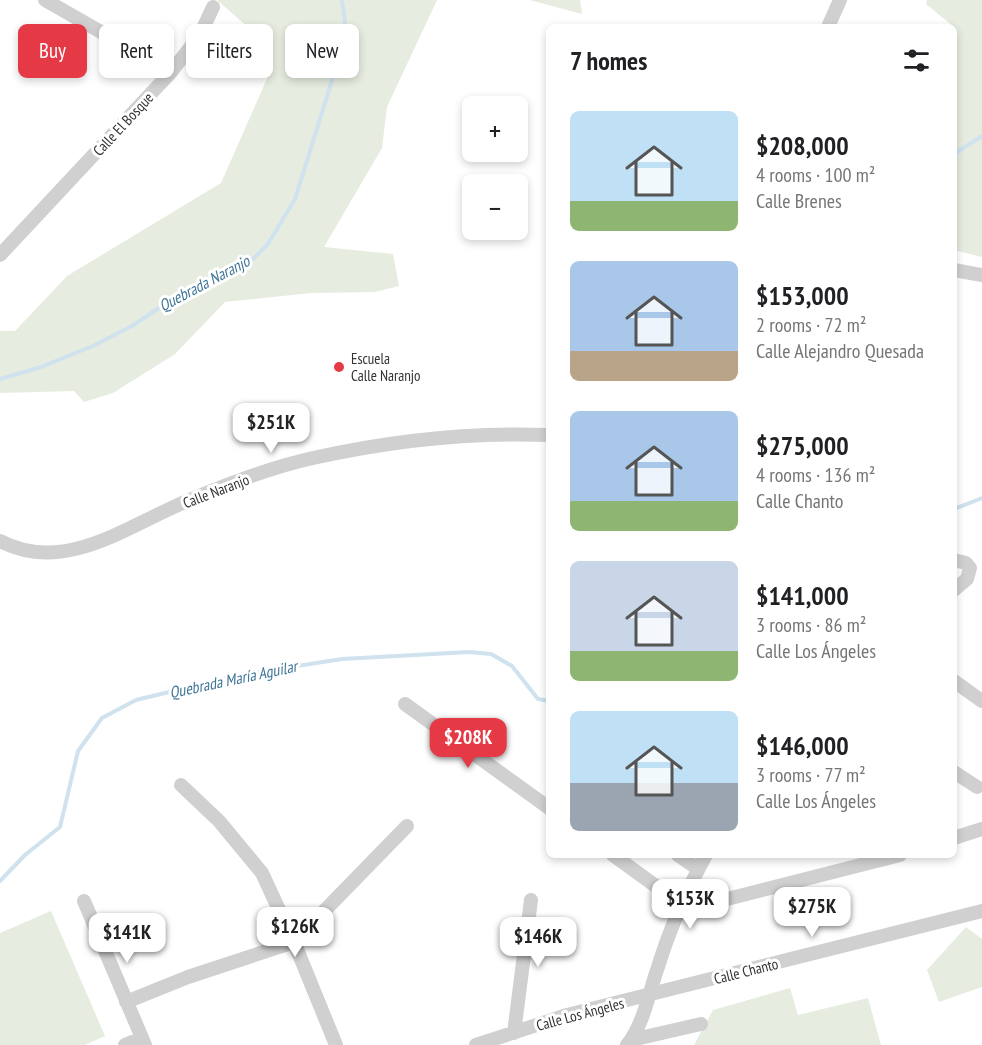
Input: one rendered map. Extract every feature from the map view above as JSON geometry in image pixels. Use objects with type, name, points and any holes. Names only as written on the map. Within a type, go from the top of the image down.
[{"type":"street","points":[[45,0],[99,31]]},
{"type":"street","points":[[829,24],[840,0]]},
{"type":"street","name":"Calle El Bosque","points":[[174,68],[200,35],[213,7]]},
{"type":"street","name":"Calle El Bosque","points":[[0,255],[165,78]]},
{"type":"street","points":[[957,271],[982,275]]},
{"type":"street","name":"Calle Naranjo","points":[[0,541],[25,552],[62,553],[108,538],[191,499],[312,458],[401,443],[546,435]]},
{"type":"street","points":[[957,561],[966,563],[970,568],[967,579],[957,587]]},
{"type":"street","points":[[957,683],[982,701]]},
{"type":"street","points":[[405,704],[546,806]]},
{"type":"street","points":[[957,774],[976,787]]},
{"type":"street","points":[[181,785],[219,821],[262,873],[294,942],[336,1045]]},
{"type":"street","points":[[126,1002],[294,942],[407,826]]},
{"type":"street","points":[[957,837],[982,830]]},
{"type":"street","points":[[617,858],[681,908]]},
{"type":"street","points":[[683,858],[698,868]]},
{"type":"street","points":[[629,1043],[650,996],[663,952],[704,858]]},
{"type":"street","points":[[681,908],[888,858]]},
{"type":"street","points":[[514,1033],[531,900]]},
{"type":"street","points":[[84,901],[144,1042],[125,1045]]},
{"type":"street","name":"Calle Chanto","points":[[650,996],[982,911]]},
{"type":"street","name":"Calle Los Ángeles","points":[[476,1045],[567,1015],[650,996]]},
{"type":"street","points":[[629,1043],[701,1024]]},
{"type":"shaded area","points":[[217,0],[437,0],[387,107],[382,148],[324,247],[393,254],[399,286],[375,292],[311,293],[225,302],[175,354],[113,393],[84,402],[74,391],[0,393],[0,331],[15,331],[67,276],[221,183],[267,78],[273,78],[273,24],[244,24]]},
{"type":"shaded area","points":[[530,0],[580,0],[582,14]]},
{"type":"shaded area","points":[[927,0],[982,0],[982,257],[957,251],[957,24],[950,24],[926,4]]},
{"type":"shaded area","points":[[51,911],[105,1036],[85,1045],[0,1045],[0,933]]},
{"type":"shaded area","points":[[966,927],[982,939],[982,987],[939,1002],[927,970]]},
{"type":"shaded area","points":[[790,988],[798,1015],[868,998],[881,1045],[694,1045],[713,1010]]},
{"type":"waterway","name":"Quebrada Naranjo","points":[[0,379],[41,367],[93,346],[132,326],[180,294],[248,264],[268,244],[295,199],[335,71],[345,22],[342,0]]},
{"type":"waterway","name":"Quebrada María Aguilar","points":[[957,152],[982,136]]},
{"type":"waterway","points":[[957,508],[982,498]]},
{"type":"waterway","name":"Quebrada María Aguilar","points":[[0,881],[25,855],[60,827],[78,751],[102,718],[136,700],[240,675],[342,659],[469,652],[491,654],[512,666],[538,699],[546,700]]},
{"type":"place","name":"Escuela Calle Naranjo","points":[[339,367]]}]
